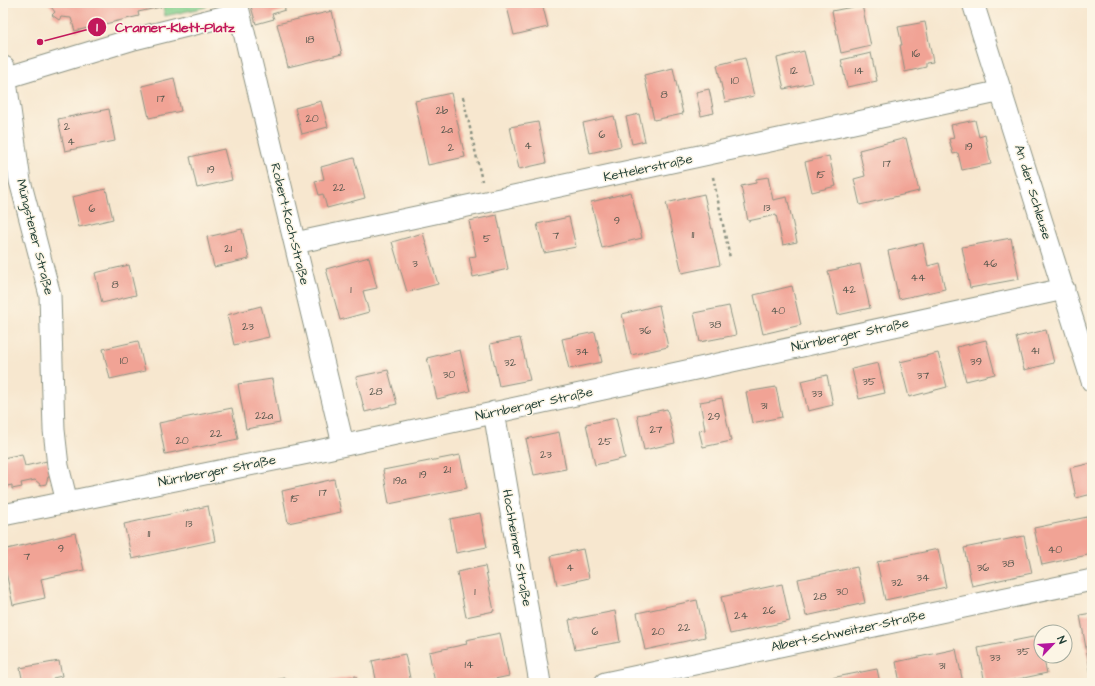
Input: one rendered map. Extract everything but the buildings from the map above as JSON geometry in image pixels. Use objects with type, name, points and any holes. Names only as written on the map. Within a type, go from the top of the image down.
[{"type":"street","name":"An der Schleuse","points":[[973,3],[1002,91],[1092,381]]},
{"type":"street","name":"Müngstener Straße","points":[[67,502],[58,466],[54,430],[50,295],[20,181],[5,72],[134,39],[238,8]]},
{"type":"street","name":"Robert-Koch-Straße","points":[[238,8],[343,444]]},
{"type":"street","name":"Kettelerstraße","points":[[295,243],[1002,91]]},
{"type":"street","name":"Nürnberger Straße","points":[[3,515],[494,412],[1064,289]]},
{"type":"street","name":"Hochheimer Straße","points":[[494,412],[540,683]]},
{"type":"street","name":"Albert-Schweitzer-Straße","points":[[605,683],[1092,580]]},
{"type":"path","points":[[463,97],[486,203]]},
{"type":"path","points":[[709,155],[730,258]]},
{"type":"green space","points":[[162,3],[209,3],[206,7],[165,16]]},
{"type":"place","name":"Cramer-Klett-Platz","points":[[40,42]]}]
